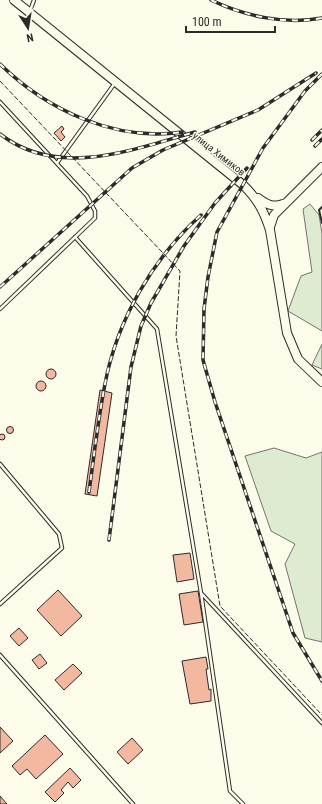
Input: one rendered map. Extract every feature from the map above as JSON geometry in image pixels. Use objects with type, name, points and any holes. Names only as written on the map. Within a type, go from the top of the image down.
[{"type":"street","name":"улица Химиков","points":[[14,0],[251,192],[263,209],[270,230],[287,333],[298,359],[322,382]]},
{"type":"street","points":[[270,230],[272,219],[284,204],[322,167]]},
{"type":"street","points":[[251,192],[269,205],[274,206],[284,204]]},
{"type":"lane","points":[[30,13],[34,0]]},
{"type":"lane","points":[[57,163],[82,132],[116,83]]},
{"type":"lane","points":[[0,102],[87,196],[94,211],[95,218],[0,308]]},
{"type":"lane","points":[[75,237],[157,329],[201,593],[230,790],[243,804]]},
{"type":"lane","points":[[0,464],[59,534],[62,548],[0,604]]},
{"type":"lane","points":[[201,593],[322,723]]},
{"type":"lane","points":[[0,655],[133,804]]},
{"type":"green space","points":[[310,204],[319,215],[322,233],[322,331],[288,311],[301,276],[312,272],[303,209]]},
{"type":"green space","points":[[322,344],[322,369],[312,365]]},
{"type":"green space","points":[[274,448],[306,458],[322,452],[322,642],[305,638],[285,564],[295,544],[271,531],[245,456]]},
{"type":"building","points":[[62,126],[64,129],[61,132],[65,137],[61,141],[54,133]]},
{"type":"building","points":[[49,369],[53,369],[55,370],[55,378],[49,379],[46,376],[46,372]]},
{"type":"building","points":[[39,381],[43,381],[45,382],[45,390],[39,391],[36,388],[36,384]]},
{"type":"building","points":[[100,390],[112,393],[97,496],[85,494]]},
{"type":"building","points":[[10,427],[13,430],[10,433],[7,430]]},
{"type":"building","points":[[2,434],[5,437],[2,440],[-1,437]]},
{"type":"building","points":[[190,553],[194,579],[177,582],[173,555]]},
{"type":"building","points":[[58,590],[82,616],[61,636],[37,610]]},
{"type":"building","points":[[198,591],[203,622],[184,625],[179,594]]},
{"type":"building","points":[[19,628],[28,638],[19,646],[10,636]]},
{"type":"building","points":[[40,654],[47,663],[39,669],[32,660]]},
{"type":"building","points":[[206,657],[209,690],[211,689],[211,701],[190,704],[182,661]]},
{"type":"building","points":[[73,664],[82,673],[64,690],[55,680]]},
{"type":"building","points":[[0,727],[13,741],[0,753]]},
{"type":"building","points":[[45,735],[63,754],[36,779],[27,769],[20,775],[12,766]]},
{"type":"building","points":[[132,738],[143,750],[128,764],[117,752]]},
{"type":"building","points":[[70,768],[81,780],[73,788],[68,782],[61,790],[64,793],[55,802],[45,792]]},
{"type":"building","points":[[0,796],[7,804],[0,804]]},
{"type":"railway","points":[[211,0],[237,11],[265,18],[279,20],[308,20],[322,18]]},
{"type":"railway","points":[[0,64],[19,81],[39,95],[84,119],[107,127],[132,132],[157,134],[182,132]]},
{"type":"railway","points":[[0,287],[132,168],[163,150],[258,110],[316,73]]},
{"type":"railway","points":[[322,74],[305,91],[263,148],[217,232],[208,277],[204,309],[203,360],[215,402],[293,633],[322,681]]},
{"type":"railway","points":[[312,140],[322,130]]},
{"type":"railway","points":[[0,134],[22,148],[46,155],[71,158],[96,157],[121,152],[195,132]]},
{"type":"railway","points":[[315,146],[322,139]]},
{"type":"railway","points":[[109,540],[131,367],[141,326],[151,303],[184,246],[215,203],[247,168]]},
{"type":"railway","points":[[89,492],[105,384],[118,337],[128,314],[153,270],[167,251],[201,215]]},
{"type":"fence","points":[[0,81],[180,271],[176,336],[220,606],[322,715]]},
{"type":"wall","points":[[322,207],[319,210],[322,223]]}]
